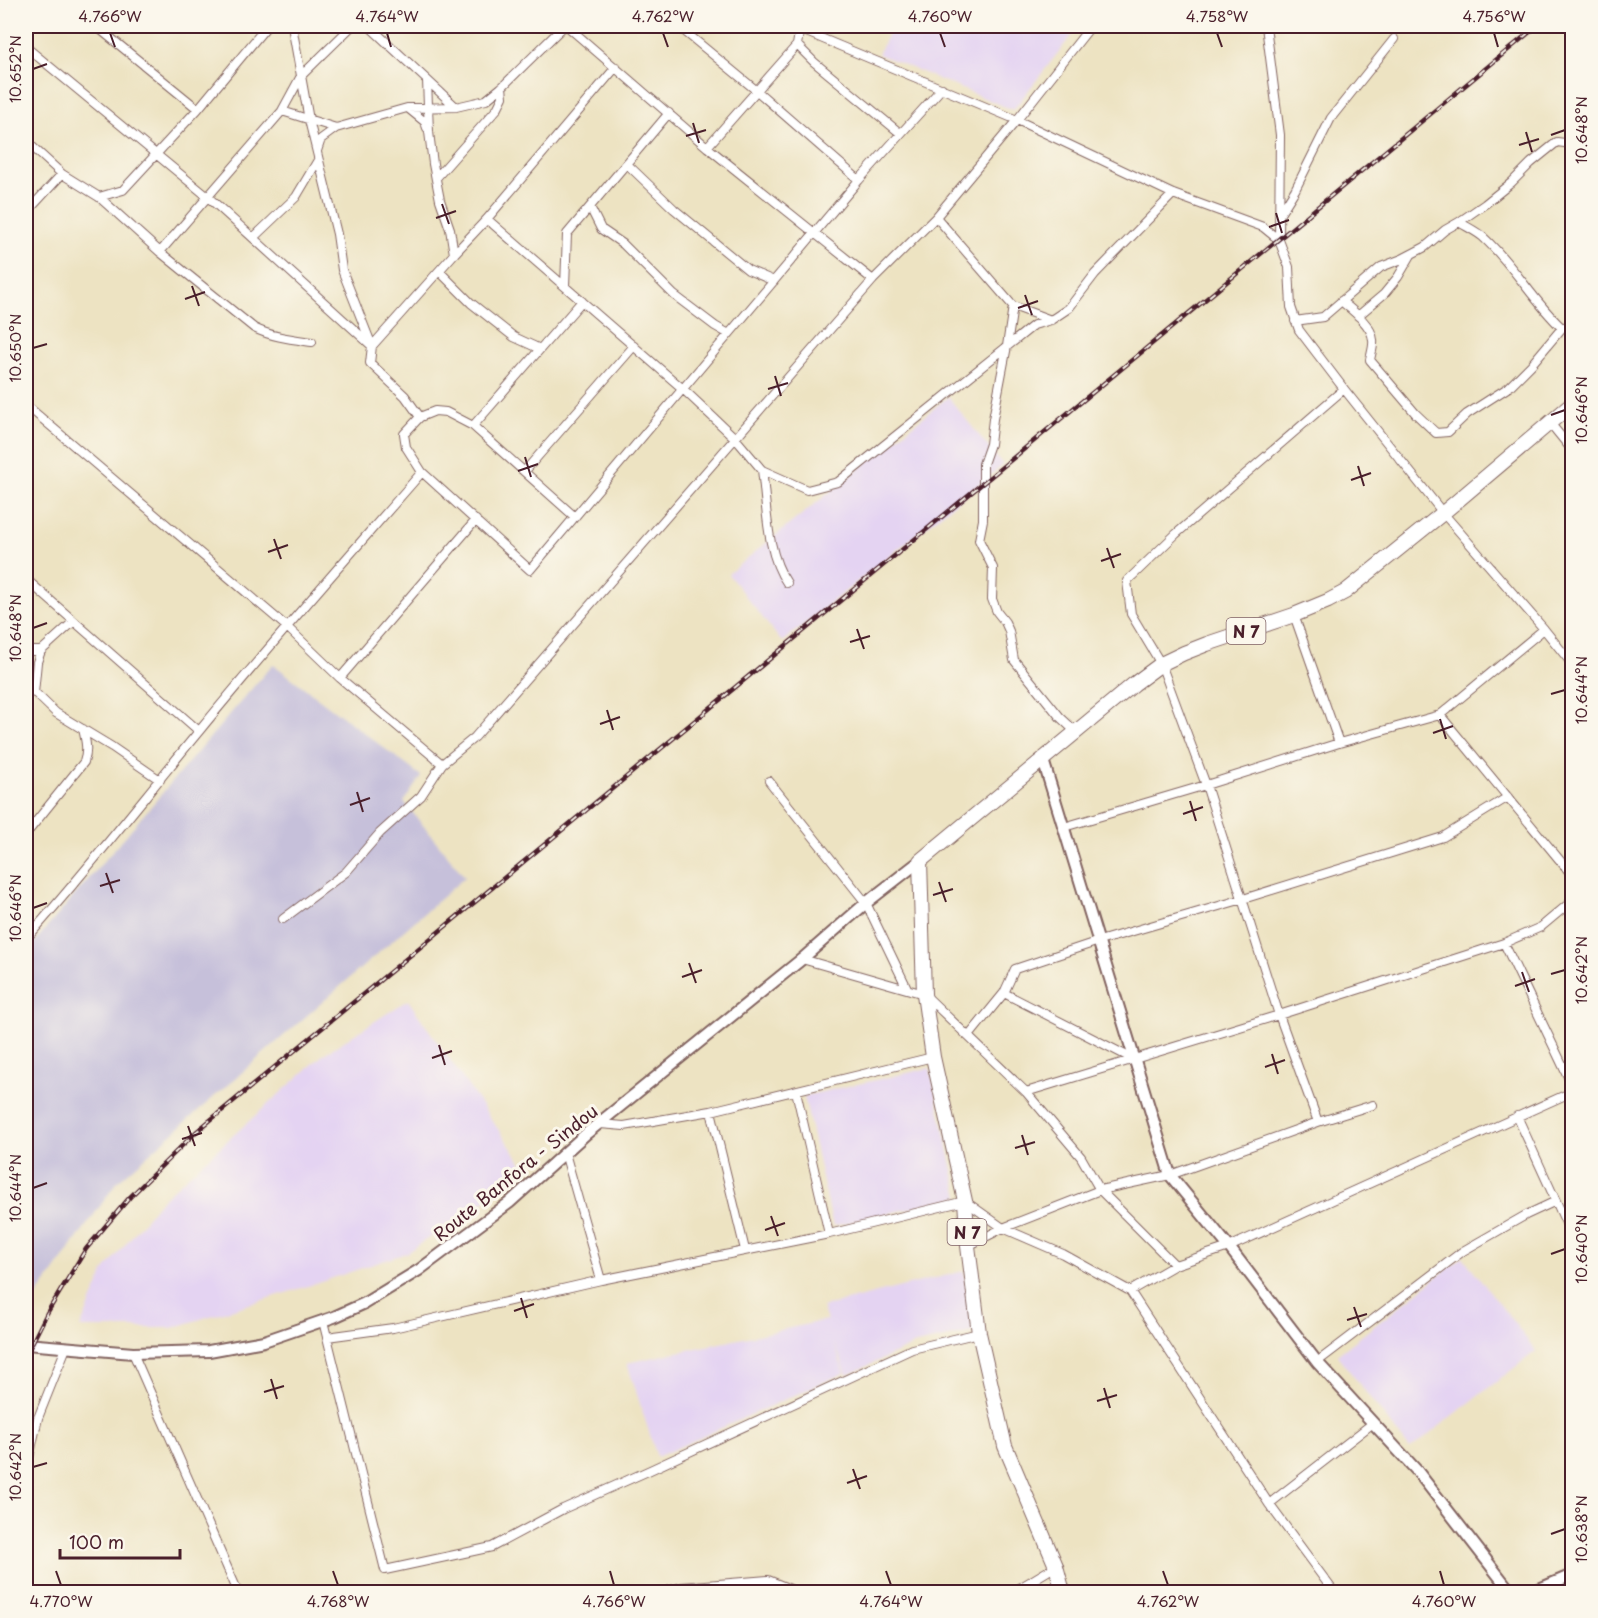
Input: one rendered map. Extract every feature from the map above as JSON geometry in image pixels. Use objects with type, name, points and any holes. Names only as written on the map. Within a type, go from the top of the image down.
[{"type":"highway","name":"N 7","points":[[1063,1593],[1056,1566],[1005,1446],[979,1333],[965,1202],[933,1057],[924,994],[920,861],[1161,664],[1207,644],[1294,615],[1328,601],[1351,588],[1572,404]]},
{"type":"main road","points":[[1043,760],[1170,1174],[1317,1362],[1418,1473],[1510,1593]]},
{"type":"main road","name":"Route Banfora - Sindou","points":[[26,1344],[133,1353],[209,1351],[264,1341],[364,1303],[419,1270],[509,1203],[600,1124],[920,861]]},
{"type":"main road","points":[[1532,1593],[1572,1576]]},
{"type":"main road","points":[[1555,1593],[1572,1576]]},
{"type":"street","points":[[96,26],[198,109]]},
{"type":"street","points":[[99,197],[123,190],[198,109],[267,26]]},
{"type":"street","points":[[292,26],[309,120],[337,234],[342,270],[372,346],[370,363],[405,396],[420,417]]},
{"type":"street","points":[[160,252],[282,111],[301,76],[352,26]]},
{"type":"street","points":[[369,26],[456,107]]},
{"type":"street","points":[[253,238],[296,196],[318,157],[321,139],[336,128],[407,108],[456,107],[486,100],[565,26],[616,67],[707,147],[873,280]]},
{"type":"street","points":[[678,26],[758,91],[859,180]]},
{"type":"street","points":[[283,919],[346,872],[380,833],[421,796],[442,764],[475,737],[873,280],[936,217],[1091,26]]},
{"type":"street","points":[[1266,26],[1280,135],[1279,240],[1289,267],[1291,307],[1299,330],[1443,513],[1572,664]]},
{"type":"street","points":[[707,147],[797,45],[797,27],[1017,120],[1173,194],[1263,227],[1279,240]]},
{"type":"street","points":[[1279,215],[1295,190],[1331,118],[1394,39]]},
{"type":"street","points":[[797,45],[814,62],[900,133]]},
{"type":"street","points":[[26,47],[208,197],[372,346]]},
{"type":"street","points":[[372,346],[487,219],[616,67]]},
{"type":"street","points":[[428,80],[429,132],[440,200],[450,229],[454,254]]},
{"type":"street","points":[[436,178],[497,109],[503,97],[502,87]]},
{"type":"street","points":[[575,517],[473,426],[446,412],[435,411],[420,417],[404,434],[406,447],[422,471],[530,570],[575,517],[683,389],[859,180],[942,88]]},
{"type":"street","points":[[407,108],[425,122],[429,132]]},
{"type":"street","points":[[282,111],[336,128]]},
{"type":"street","points":[[565,286],[567,234],[669,113]]},
{"type":"street","points":[[26,141],[63,174],[99,197],[160,252],[254,328],[266,334],[312,342]]},
{"type":"street","points":[[1295,321],[1323,317],[1381,267],[1425,247],[1444,230],[1460,222],[1494,197],[1531,162],[1557,142],[1572,144]]},
{"type":"street","points":[[627,164],[674,209],[748,270],[774,281]]},
{"type":"street","points":[[26,213],[63,174]]},
{"type":"street","points":[[487,219],[683,389],[735,438],[762,470],[807,490],[838,482],[1034,325],[1051,320],[1069,308],[1095,274],[1173,194]]},
{"type":"street","points":[[590,207],[601,229],[623,244],[674,295],[729,334]]},
{"type":"street","points":[[936,217],[1013,306],[1051,320]]},
{"type":"street","points":[[1460,222],[1482,236],[1562,328]]},
{"type":"street","points":[[1358,316],[1384,294],[1412,254]]},
{"type":"street","points":[[439,271],[471,303],[514,337],[540,349]]},
{"type":"street","points":[[473,426],[582,301]]},
{"type":"street","points":[[1341,301],[1365,323],[1374,339],[1370,360],[1416,414],[1436,433],[1448,432],[1467,414],[1509,387],[1562,328],[1572,324]]},
{"type":"street","points":[[1013,306],[990,444],[983,464],[983,520],[979,540],[993,568],[992,599],[1009,631],[1014,660],[1060,717],[1076,732]]},
{"type":"street","points":[[525,471],[634,346]]},
{"type":"street","points":[[1318,1122],[1279,1015],[1206,785],[1161,664],[1131,614],[1127,581],[1176,534],[1344,389]]},
{"type":"street","points":[[26,405],[287,627],[340,678],[442,764]]},
{"type":"street","points":[[1550,423],[1572,450]]},
{"type":"street","points":[[762,470],[773,553],[777,567],[787,583]]},
{"type":"street","points":[[26,939],[66,894],[287,627],[422,471]]},
{"type":"street","points":[[340,678],[476,520]]},
{"type":"street","points":[[26,579],[199,731]]},
{"type":"street","points":[[1294,615],[1339,743]]},
{"type":"street","points":[[34,693],[37,662],[41,651],[73,622]]},
{"type":"street","points":[[1064,827],[1339,743],[1440,715],[1544,629]]},
{"type":"street","points":[[26,651],[41,651]]},
{"type":"street","points":[[26,684],[56,713],[160,780]]},
{"type":"street","points":[[1440,715],[1572,875]]},
{"type":"street","points":[[26,834],[84,762],[87,752],[83,729]]},
{"type":"street","points":[[769,781],[867,903],[908,988]]},
{"type":"street","points":[[969,1036],[1004,993],[1015,969],[1099,941],[1443,837],[1508,797]]},
{"type":"street","points":[[1026,1092],[1135,1060],[1504,943],[1541,927],[1572,901]]},
{"type":"street","points":[[1504,943],[1572,1085]]},
{"type":"street","points":[[802,959],[924,994],[1026,1092],[1081,1157],[1100,1190],[1175,1264]]},
{"type":"street","points":[[1004,993],[1135,1060]]},
{"type":"street","points":[[600,1124],[624,1126],[711,1111],[933,1057]]},
{"type":"street","points":[[796,1091],[829,1234]]},
{"type":"street","points":[[1130,1291],[1175,1264],[1229,1247],[1572,1092]]},
{"type":"street","points":[[968,1246],[1004,1228],[1100,1190],[1170,1174],[1373,1105]]},
{"type":"street","points":[[711,1111],[744,1250]]},
{"type":"street","points":[[1517,1116],[1572,1236]]},
{"type":"street","points":[[565,1154],[601,1280]]},
{"type":"street","points":[[1317,1362],[1462,1251],[1556,1201]]},
{"type":"street","points":[[327,1337],[393,1328],[601,1280],[829,1234],[965,1202],[1004,1228],[1063,1254],[1130,1291],[1269,1504],[1334,1593]]},
{"type":"street","points":[[323,1320],[384,1570],[492,1547],[563,1509],[912,1349],[979,1333]]},
{"type":"street","points":[[26,1471],[38,1418],[66,1348]]},
{"type":"street","points":[[133,1353],[238,1593]]},
{"type":"street","points":[[1269,1504],[1373,1423]]},
{"type":"street","points":[[1012,1593],[1056,1566]]},
{"type":"street","points":[[663,1593],[681,1587],[768,1580],[794,1593]]},
{"type":"shaded area","points":[[892,26],[1079,26],[1013,110],[878,54]]},
{"type":"shaded area","points":[[948,397],[1003,465],[782,642],[728,574]]},
{"type":"shaded area","points":[[273,664],[421,776],[404,802],[465,877],[117,1182],[29,1307],[26,1306],[26,952]]},
{"type":"shaded area","points":[[408,1000],[528,1172],[406,1253],[172,1328],[80,1328],[105,1270],[160,1201],[324,1054]]},
{"type":"shaded area","points":[[930,1068],[959,1197],[833,1226],[804,1096]]},
{"type":"shaded area","points":[[1463,1257],[1536,1351],[1410,1449],[1337,1355]]},
{"type":"shaded area","points":[[964,1271],[973,1332],[916,1344],[847,1375],[834,1342],[844,1373],[657,1457],[627,1363],[827,1320],[822,1307]]},
{"type":"railway","points":[[26,1355],[47,1313],[86,1249],[130,1197],[196,1132],[1537,26]]}]
